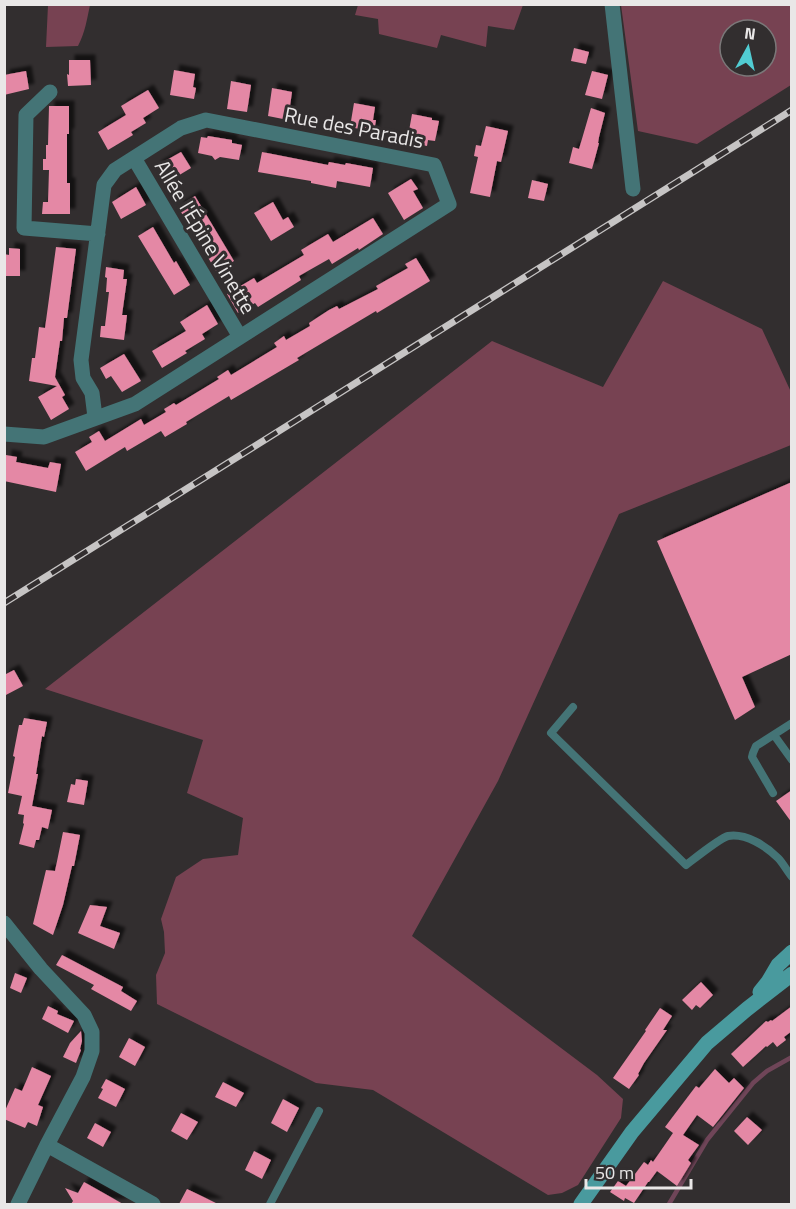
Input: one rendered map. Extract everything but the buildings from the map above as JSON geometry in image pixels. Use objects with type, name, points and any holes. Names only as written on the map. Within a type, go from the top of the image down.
[{"type":"main road","points":[[747,1009],[768,982],[778,964],[792,952]]},
{"type":"main road","points":[[581,1204],[632,1132],[707,1043],[792,974]]},
{"type":"street","points":[[612,4],[633,189]]},
{"type":"street","points":[[50,92],[26,115],[24,228],[98,234]]},
{"type":"street","name":"Rue des Paradis","points":[[4,434],[44,437],[135,404],[449,204],[434,165],[206,120],[181,128],[115,170],[104,185],[81,360],[83,378],[92,393],[95,417]]},
{"type":"street","name":"Allée l'Épine Vinette","points":[[134,158],[240,337]]},
{"type":"street","points":[[4,923],[40,969],[84,1015],[92,1032],[92,1052],[83,1077],[18,1204]]},
{"type":"street","points":[[47,1144],[153,1204]]},
{"type":"lane","points":[[573,707],[551,733],[686,865],[726,836],[738,836],[762,845],[779,859],[792,877]]},
{"type":"lane","points":[[774,793],[753,757],[756,746],[792,723]]},
{"type":"lane","points":[[774,735],[792,760]]},
{"type":"lane","points":[[270,1204],[319,1111]]},
{"type":"shaded area","points":[[358,4],[523,5],[514,30],[488,26],[486,47],[441,35],[437,48],[379,34],[378,19],[355,15]]},
{"type":"shaded area","points":[[48,5],[90,5],[78,46],[46,47]]},
{"type":"shaded area","points":[[621,5],[791,5],[791,85],[697,144],[638,131]]},
{"type":"shaded area","points":[[663,281],[762,329],[791,392],[791,445],[619,514],[498,781],[412,936],[597,1075],[623,1099],[621,1118],[578,1185],[562,1193],[548,1195],[373,1090],[316,1083],[157,1004],[156,975],[165,953],[161,919],[176,877],[203,859],[238,855],[243,818],[187,793],[203,740],[45,689],[492,341],[603,387]]},
{"type":"waterway","points":[[669,1204],[707,1140],[753,1083],[767,1071],[792,1057]]},
{"type":"railway","points":[[4,603],[792,110]]}]
